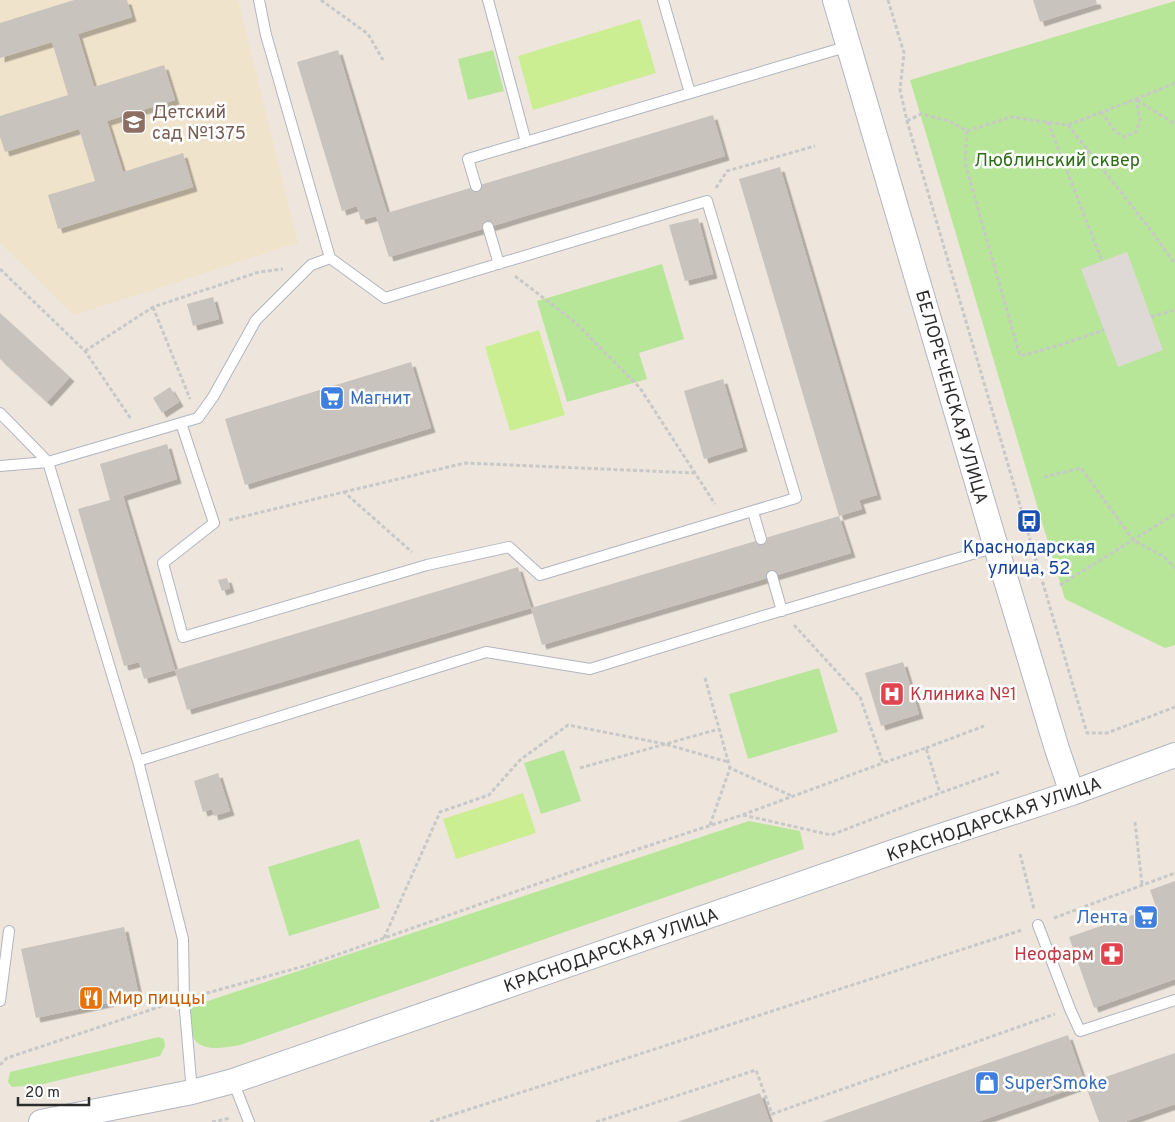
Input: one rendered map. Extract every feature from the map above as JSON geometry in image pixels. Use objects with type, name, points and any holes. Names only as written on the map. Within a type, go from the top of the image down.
[{"type":"street","name":"БЕЛОРЕЧЕНСКАЯ УЛИЦА","points":[[836,0],[996,547],[1054,740],[1072,793]]},
{"type":"street","name":"КРАСНОДАРСКАЯ УЛИЦА","points":[[41,1122],[192,1092],[233,1081],[906,848],[1072,793],[1175,755]]},
{"type":"lane","points":[[181,423],[214,524],[163,563],[183,637],[427,565],[509,547],[540,575],[796,498],[707,201],[385,298],[330,258],[266,35],[259,0]]},
{"type":"lane","points":[[488,0],[526,142]]},
{"type":"lane","points":[[663,0],[690,93]]},
{"type":"lane","points":[[476,186],[468,159],[849,46]]},
{"type":"lane","points":[[488,227],[499,264]]},
{"type":"lane","points":[[0,466],[48,462],[198,418],[213,397],[256,320],[311,265],[330,258]]},
{"type":"lane","points":[[0,412],[48,462],[138,761],[183,940],[184,999],[192,1092]]},
{"type":"lane","points":[[753,512],[761,539]]},
{"type":"lane","points":[[138,761],[486,652],[590,669],[996,547]]},
{"type":"lane","points":[[772,576],[782,611]]},
{"type":"lane","points":[[1038,925],[1080,1032],[1175,1000]]},
{"type":"lane","points":[[0,1001],[9,931]]},
{"type":"lane","points":[[233,1081],[248,1122]]},
{"type":"path","points":[[320,0],[368,34],[383,60]]},
{"type":"path","points":[[888,0],[904,53],[900,90],[907,121],[1087,733],[1107,733],[1175,707]]},
{"type":"path","points":[[907,121],[921,114],[949,121],[968,132],[1011,117],[1068,125],[1175,83]]},
{"type":"path","points":[[1102,112],[1116,132],[1124,136],[1136,132],[1140,120],[1136,99]]},
{"type":"path","points":[[1136,99],[1175,124]]},
{"type":"path","points":[[1048,122],[1102,261]]},
{"type":"path","points":[[1068,125],[1150,229],[1175,264]]},
{"type":"path","points":[[968,132],[965,163],[1020,356],[1104,330]]},
{"type":"path","points":[[707,201],[727,171],[815,146]]},
{"type":"path","points":[[499,264],[576,324],[640,388],[725,520]]},
{"type":"path","points":[[85,351],[153,307],[259,272],[311,265]]},
{"type":"path","points":[[0,269],[85,351],[141,434]]},
{"type":"path","points":[[153,307],[198,418]]},
{"type":"path","points":[[1151,317],[1175,310]]},
{"type":"path","points":[[214,524],[464,463],[695,473]]},
{"type":"path","points":[[1044,477],[1081,468],[1133,540],[1163,556],[1175,568]]},
{"type":"path","points":[[344,492],[427,565]]},
{"type":"path","points":[[1060,585],[1175,514]]},
{"type":"path","points":[[782,611],[860,697],[884,763]]},
{"type":"path","points":[[705,678],[730,768],[710,825]]},
{"type":"path","points":[[384,939],[440,812],[489,795],[520,760],[568,725],[664,744],[728,762]]},
{"type":"path","points":[[0,1065],[7,1058],[184,999],[308,965],[384,939],[793,796],[984,726]]},
{"type":"path","points":[[580,768],[719,729]]},
{"type":"path","points":[[926,748],[940,793]]},
{"type":"path","points":[[730,768],[793,796]]},
{"type":"path","points":[[742,814],[831,835],[999,772]]},
{"type":"path","points":[[1135,822],[1142,884]]},
{"type":"path","points":[[1020,854],[1038,925]]},
{"type":"path","points":[[430,1122],[1038,925],[1175,873]]},
{"type":"path","points":[[596,1122],[756,1070],[772,1114],[1070,1009]]},
{"type":"shaded area","name":"Детский сад №1375","points":[[0,0],[238,0],[298,243],[74,315],[0,243]]},
{"type":"shaded area","points":[[1127,252],[1163,350],[1118,367],[1081,269]]},
{"type":"green space","name":"Люблинский сквер","points":[[1175,1],[1175,645],[1165,648],[1065,599],[910,80]]},
{"type":"green space","points":[[640,19],[656,73],[533,110],[518,56]]},
{"type":"green space","points":[[493,50],[504,91],[468,100],[458,59]]},
{"type":"green space","points":[[662,264],[684,339],[639,353],[647,379],[567,402],[537,301]]},
{"type":"green space","points":[[539,330],[565,415],[510,431],[485,347]]},
{"type":"green space","points":[[819,668],[838,732],[748,759],[729,694]]},
{"type":"green space","points":[[564,750],[581,801],[541,814],[524,763]]},
{"type":"green space","points":[[523,793],[536,833],[456,859],[443,819]]},
{"type":"green space","points":[[749,821],[800,831],[804,849],[240,1045],[219,1048],[205,1047],[194,1039],[190,1032],[187,1008]]},
{"type":"green space","points":[[359,839],[380,908],[289,936],[268,867]]},
{"type":"green space","points":[[159,1037],[164,1039],[165,1046],[160,1056],[39,1085],[12,1087],[8,1082],[10,1072]]},
{"type":"building","points":[[74,0],[127,0],[132,17],[78,34],[94,87],[164,65],[175,100],[107,121],[123,172],[183,153],[193,187],[58,229],[48,195],[95,181],[79,129],[5,152],[0,137],[0,116],[68,95],[52,42],[0,58],[0,23]]},
{"type":"building","points":[[1033,0],[1096,0],[1097,4],[1040,22]]},
{"type":"building","points":[[338,50],[387,213],[713,115],[725,156],[389,257],[376,216],[361,220],[357,206],[342,211],[297,62]]},
{"type":"building","points":[[780,167],[877,495],[859,500],[862,509],[839,516],[739,179]]},
{"type":"building","points":[[698,218],[713,274],[685,281],[669,225]]},
{"type":"building","points":[[213,297],[219,319],[193,326],[187,304]]},
{"type":"building","points":[[0,313],[70,377],[47,402],[0,359]]},
{"type":"building","points":[[411,362],[431,428],[245,485],[225,419]]},
{"type":"building","points":[[723,379],[743,447],[704,459],[684,391]]},
{"type":"building","points":[[170,387],[179,402],[162,413],[153,398]]},
{"type":"building","points":[[167,444],[177,479],[123,496],[175,670],[144,679],[139,662],[124,666],[78,509],[110,500],[100,464]]},
{"type":"building","points":[[839,516],[851,553],[542,645],[531,608]]},
{"type":"building","points":[[518,567],[531,608],[187,710],[175,670]]},
{"type":"building","points":[[227,578],[230,588],[222,591],[218,580]]},
{"type":"building","name":"Клиника №1","points":[[903,662],[919,714],[881,726],[865,673]]},
{"type":"building","points":[[218,773],[230,811],[214,816],[212,809],[203,812],[194,781]]},
{"type":"building","points":[[1175,881],[1175,979],[1094,1008],[1069,937],[1156,907],[1150,890]]},
{"type":"building","points":[[124,927],[139,996],[36,1018],[21,949]]},
{"type":"building","points":[[1068,1035],[1085,1084],[977,1122],[821,1122]]},
{"type":"building","points":[[1175,1053],[1175,1104],[1124,1122],[1099,1122],[1085,1084]]},
{"type":"building","points":[[760,1093],[770,1122],[677,1122]]},
{"type":"place","name":"Детский сад №1375","points":[[134,122]]},
{"type":"place","name":"Магнит","points":[[332,398]]},
{"type":"place","name":"Краснодарская улица, 52","points":[[1029,521]]},
{"type":"place","name":"Клиника №1","points":[[892,694]]},
{"type":"place","name":"Лента","points":[[1146,917]]},
{"type":"place","name":"Неофарм","points":[[1112,954]]},
{"type":"place","name":"Мир пиццы","points":[[91,998]]},
{"type":"place","name":"SuperSmoke","points":[[987,1083]]}]
